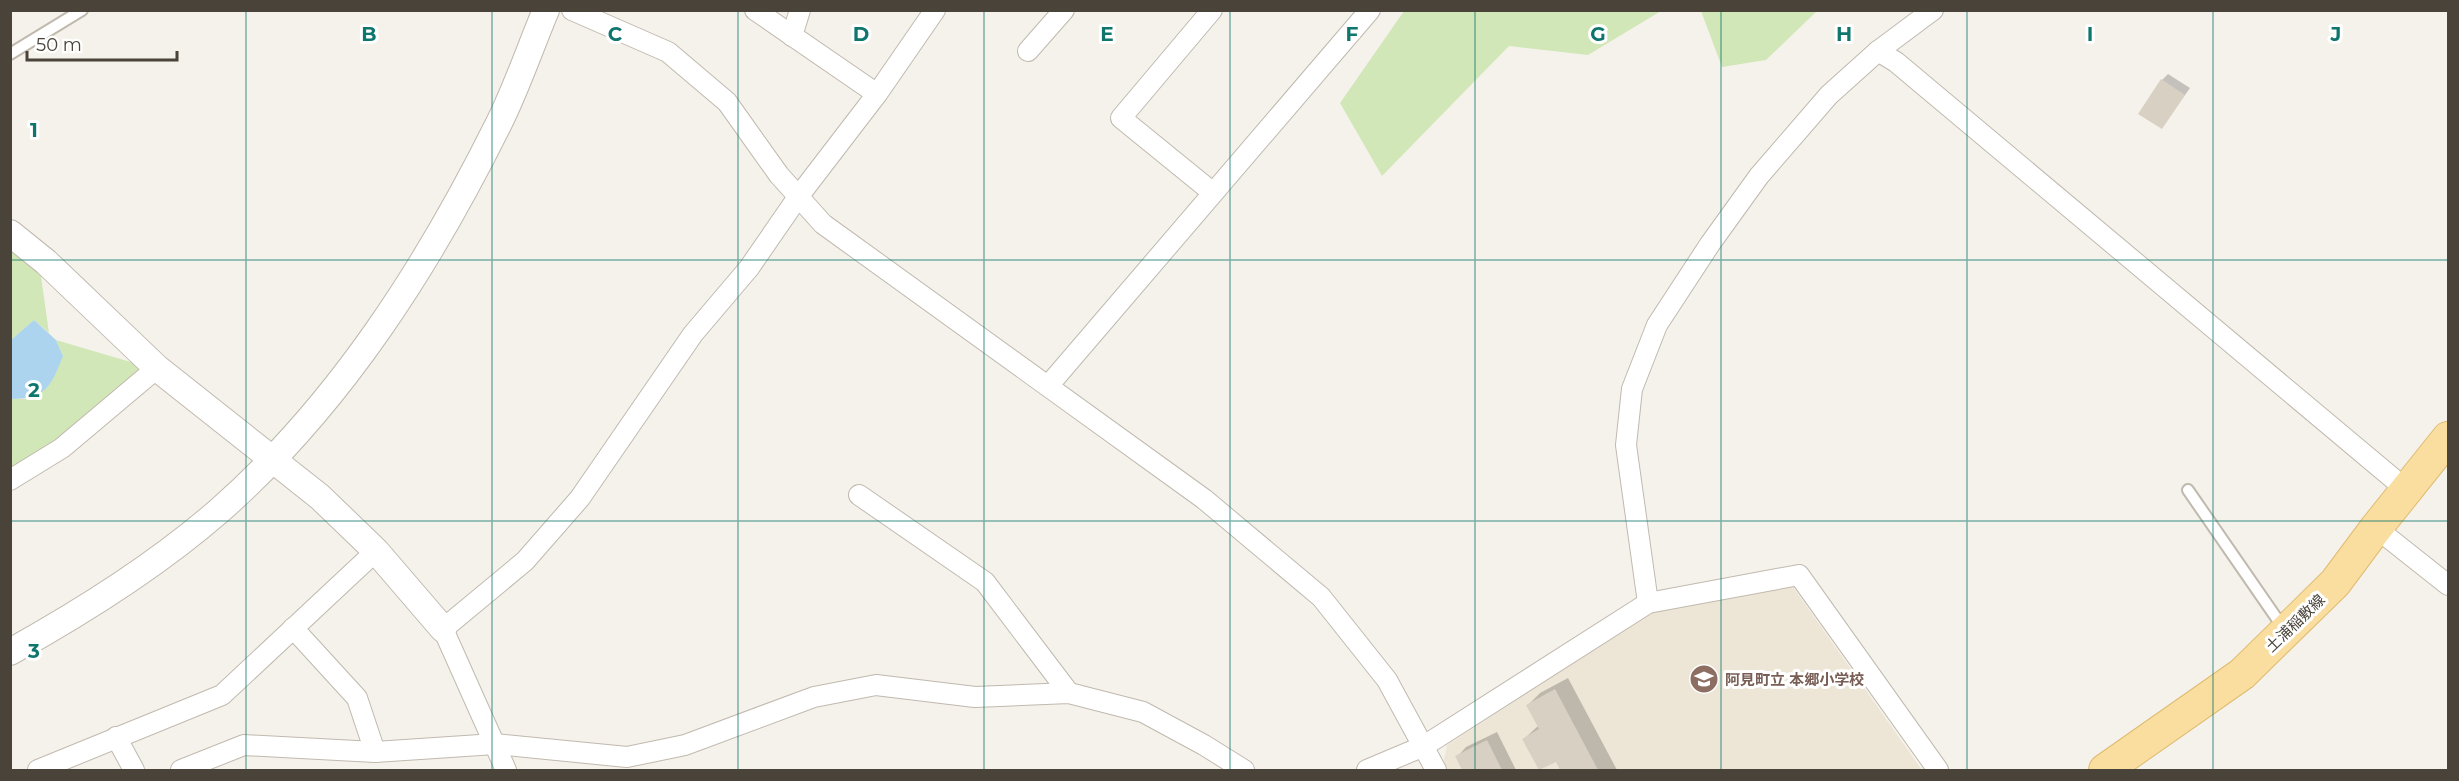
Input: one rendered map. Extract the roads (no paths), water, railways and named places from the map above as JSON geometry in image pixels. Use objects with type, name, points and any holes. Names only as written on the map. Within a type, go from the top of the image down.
[{"type":"main road","name":"土浦稲敷線","points":[[2105,771],[2242,674],[2336,584],[2376,528],[2448,438]]},
{"type":"street","points":[[10,652],[70,619],[142,571],[220,510],[331,395],[418,272],[500,122],[546,10]]},
{"type":"street","points":[[572,10],[668,51],[727,102],[778,175],[823,224],[1204,499],[1321,597],[1387,680],[1436,771]]},
{"type":"street","points":[[754,10],[877,94]]},
{"type":"street","points":[[792,36],[800,10]]},
{"type":"street","points":[[443,630],[525,561],[580,498],[693,334],[749,268],[798,197],[877,94],[935,10]]},
{"type":"street","points":[[1028,51],[1064,10]]},
{"type":"street","points":[[1212,10],[1121,118],[1212,192]]},
{"type":"street","points":[[1047,386],[1370,10]]},
{"type":"street","points":[[1648,603],[1626,445],[1632,389],[1656,325],[1710,243],[1759,176],[1829,95],[1878,51],[1933,10]]},
{"type":"street","points":[[1878,51],[1896,62],[2408,490]]},
{"type":"street","points":[[10,233],[46,262],[157,368],[320,497],[376,551],[443,630],[506,771]]},
{"type":"street","points":[[10,480],[62,448],[157,368]]},
{"type":"street","points":[[859,495],[986,582],[1069,693]]},
{"type":"street","points":[[2376,528],[2448,585]]},
{"type":"street","points":[[38,771],[222,694],[376,551]]},
{"type":"street","points":[[1367,771],[1424,746],[1648,603],[1799,574],[1938,771]]},
{"type":"street","points":[[293,628],[357,698],[375,752]]},
{"type":"street","points":[[182,771],[244,745],[375,752],[495,744],[627,757],[685,745],[814,697],[876,685],[975,697],[1069,693],[1143,712],[1204,745],[1244,771]]},
{"type":"street","points":[[116,737],[134,771]]},
{"type":"lane","points":[[10,54],[82,10]]},
{"type":"lane","points":[[2188,490],[2286,632]]},
{"type":"water","points":[[34,320],[56,340],[63,356],[46,389],[32,397],[11,399],[11,340]]},
{"type":"place","name":"阿見町立 本郷小学校","points":[[1704,679]]}]
